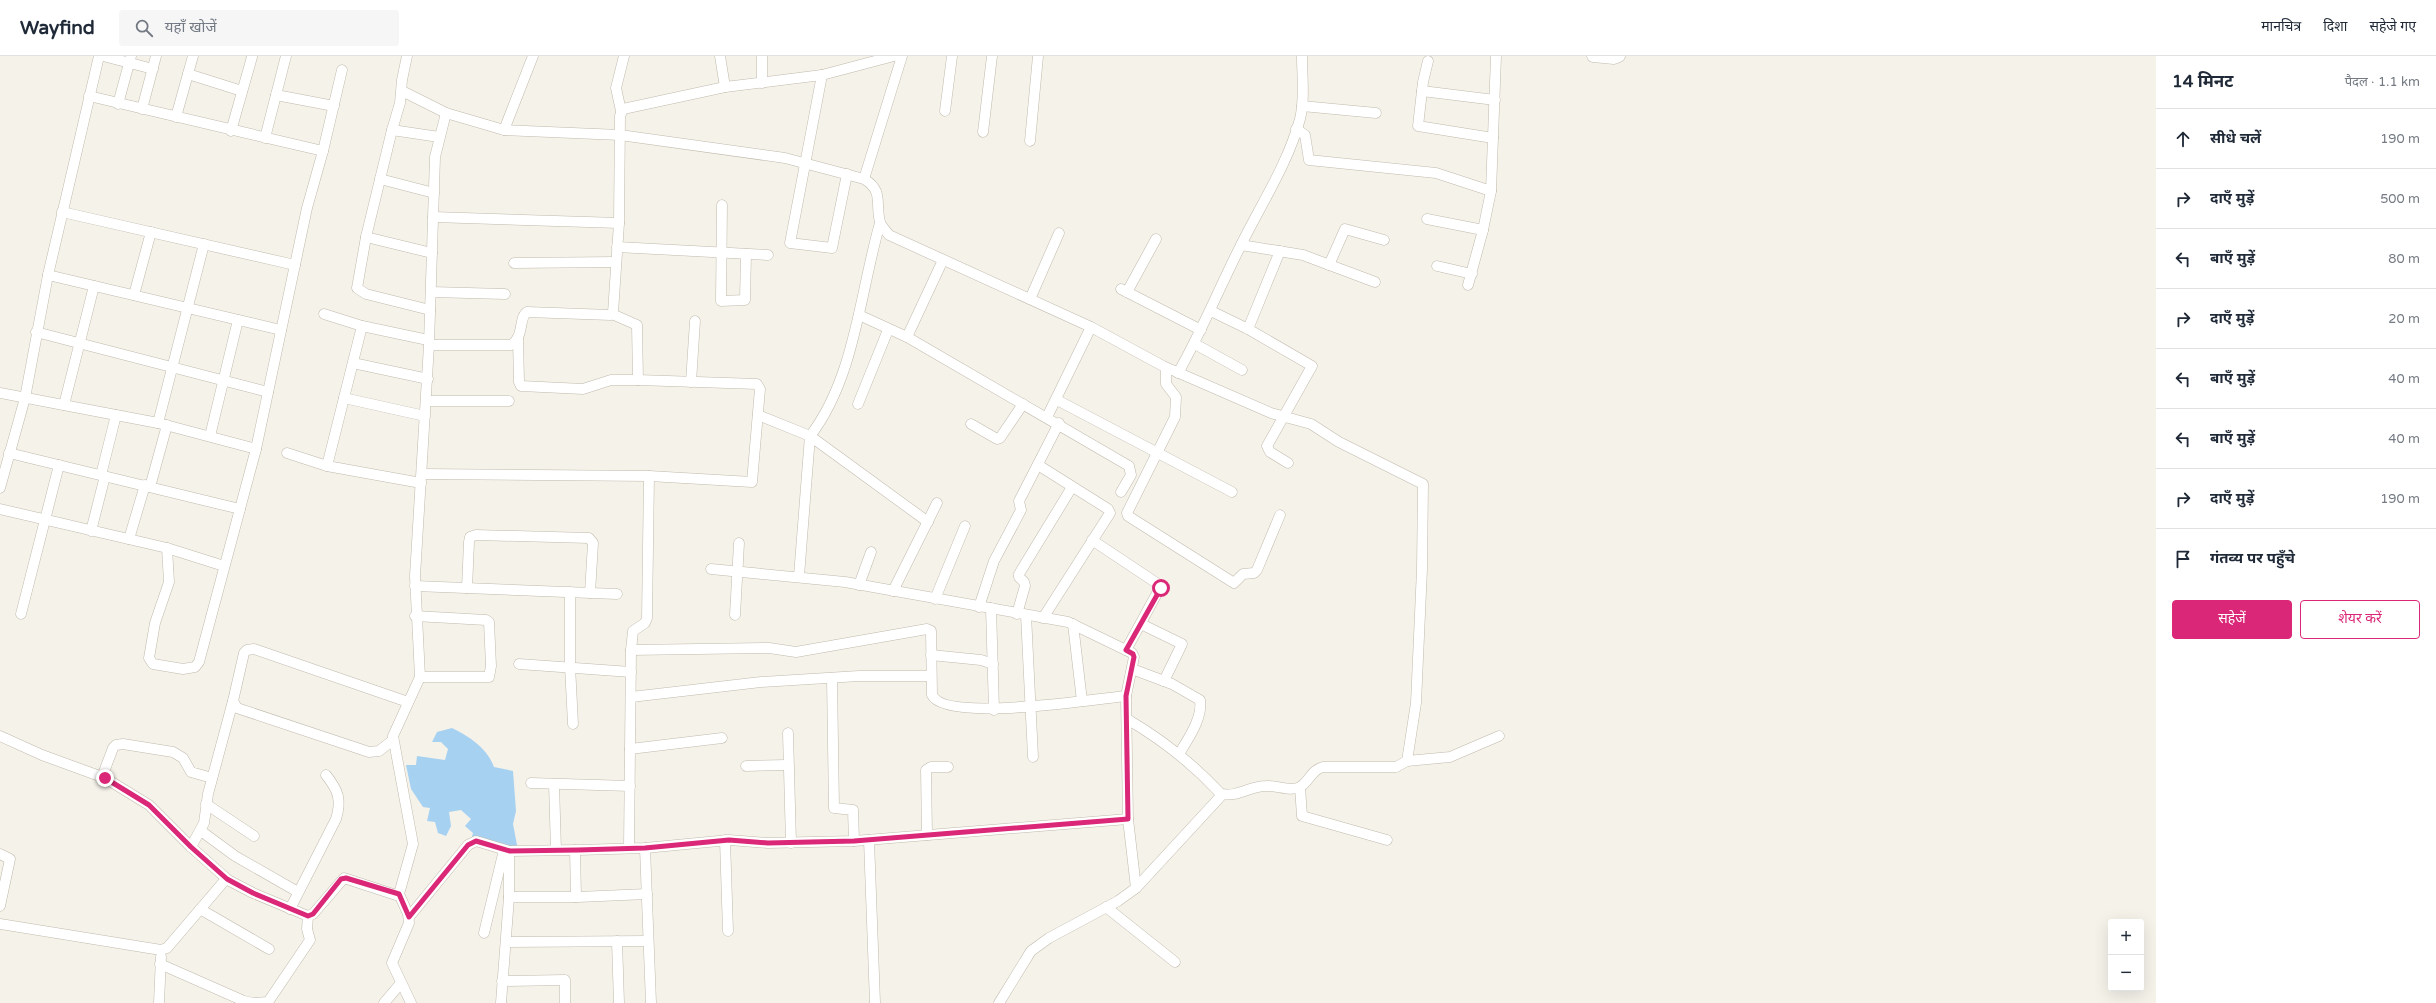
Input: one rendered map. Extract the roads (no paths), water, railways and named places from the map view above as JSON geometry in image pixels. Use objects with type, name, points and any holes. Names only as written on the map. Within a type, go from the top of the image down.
[{"type":"street","points":[[0,488],[25,398],[36,332],[48,275],[99,56]]},
{"type":"street","points":[[103,56],[130,60],[153,69]]},
{"type":"street","points":[[142,109],[156,56]]},
{"type":"street","points":[[176,117],[193,56]]},
{"type":"street","points":[[265,138],[286,56]]},
{"type":"street","points":[[406,56],[400,103],[366,237],[357,283],[359,291],[430,310]]},
{"type":"street","points":[[504,130],[533,56]]},
{"type":"street","points":[[612,314],[619,224],[621,111],[616,88],[624,56]]},
{"type":"street","points":[[720,56],[725,87]]},
{"type":"street","points":[[762,56],[762,83]]},
{"type":"street","points":[[621,111],[625,108],[725,87],[822,75],[894,56]]},
{"type":"street","points":[[864,179],[902,56]]},
{"type":"street","points":[[945,112],[952,56]]},
{"type":"street","points":[[984,132],[992,56]]},
{"type":"street","points":[[1030,141],[1038,56]]},
{"type":"street","points":[[1178,373],[1195,344],[1241,245],[1286,158],[1302,106],[1302,56]]},
{"type":"street","points":[[1468,285],[1483,230],[1490,191],[1494,138],[1496,56]]},
{"type":"street","points":[[1593,56],[1614,58],[1619,56]]},
{"type":"street","points":[[231,131],[252,57]]},
{"type":"street","points":[[118,104],[130,60]]},
{"type":"street","points":[[1428,61],[1422,91],[1419,127],[1494,138]]},
{"type":"street","points":[[167,548],[169,582],[155,623],[149,658],[152,664],[183,669],[195,667],[199,662],[256,449],[307,208],[323,152],[342,70]]},
{"type":"street","points":[[188,74],[242,91]]},
{"type":"street","points":[[822,75],[789,239],[791,244],[832,248],[847,174]]},
{"type":"street","points":[[402,91],[446,113],[504,130],[620,135],[805,162],[864,179],[874,186],[877,193],[880,223],[858,315],[836,390],[819,424],[810,436],[799,576]]},
{"type":"street","points":[[1422,91],[1495,100]]},
{"type":"street","points":[[276,95],[334,106]]},
{"type":"street","points":[[89,96],[323,152]]},
{"type":"street","points":[[1302,106],[1376,113]]},
{"type":"street","points":[[410,1003],[392,959],[408,930],[409,917],[399,894],[413,844],[393,740],[394,730],[420,677],[415,616],[415,586],[427,401],[435,157],[438,137],[446,113]]},
{"type":"street","points":[[1296,129],[1305,135],[1309,160],[1436,173],[1490,191]]},
{"type":"street","points":[[392,130],[438,137]]},
{"type":"street","points":[[380,180],[434,193]]},
{"type":"street","points":[[722,205],[720,298],[723,301],[745,300],[746,254]]},
{"type":"street","points":[[62,212],[295,266]]},
{"type":"street","points":[[433,217],[619,224]]},
{"type":"street","points":[[1427,219],[1483,230]]},
{"type":"street","points":[[880,223],[889,235],[1091,327],[1166,368],[1271,413],[1311,424],[1339,442],[1424,485],[1416,698],[1407,762]]},
{"type":"street","points":[[1329,264],[1345,230],[1384,240]]},
{"type":"street","points":[[134,295],[151,232]]},
{"type":"street","points":[[1030,299],[1059,233]]},
{"type":"street","points":[[366,237],[432,253]]},
{"type":"street","points":[[1156,239],[1124,290],[1201,330]]},
{"type":"street","points":[[129,539],[148,486],[162,424],[171,367],[204,244]]},
{"type":"street","points":[[1241,245],[1303,255],[1375,282]]},
{"type":"street","points":[[617,247],[768,255]]},
{"type":"street","points":[[1248,329],[1280,251]]},
{"type":"street","points":[[907,338],[943,260]]},
{"type":"street","points":[[514,263],[616,262]]},
{"type":"street","points":[[1437,266],[1472,274]]},
{"type":"street","points":[[48,275],[281,330]]},
{"type":"street","points":[[64,405],[94,286]]},
{"type":"street","points":[[431,292],[505,294]]},
{"type":"street","points":[[1210,311],[1248,329],[1312,366],[1311,371],[1282,416],[1268,442],[1267,450],[1288,463]]},
{"type":"street","points":[[287,453],[327,466],[421,478],[649,476],[752,482],[760,389],[757,384],[611,380],[583,389],[522,386],[518,382],[518,339],[521,332],[523,318],[527,312],[612,314],[634,322],[637,325],[638,380]]},
{"type":"street","points":[[324,314],[362,326],[429,342],[507,346],[518,339]]},
{"type":"street","points":[[858,315],[907,338],[1059,424],[1131,467],[1131,475],[1121,492]]},
{"type":"street","points":[[210,436],[238,320]]},
{"type":"street","points":[[691,382],[695,321]]},
{"type":"street","points":[[327,466],[362,326]]},
{"type":"street","points":[[1047,418],[1091,327]]},
{"type":"street","points":[[858,404],[888,330]]},
{"type":"street","points":[[36,332],[268,392]]},
{"type":"street","points":[[1195,344],[1242,370]]},
{"type":"street","points":[[353,363],[428,379]]},
{"type":"street","points":[[1166,368],[1166,384],[1176,397],[1177,408],[1157,454],[1127,513],[1128,516],[1228,581],[1234,583],[1243,574],[1256,572],[1280,515]]},
{"type":"street","points":[[0,393],[162,424],[256,449]]},
{"type":"street","points":[[344,398],[425,416]]},
{"type":"street","points":[[1057,400],[1157,454],[1232,492]]},
{"type":"street","points":[[427,401],[509,401]]},
{"type":"street","points":[[971,424],[997,439],[1000,438],[1023,404]]},
{"type":"street","points":[[91,530],[116,415]]},
{"type":"street","points":[[758,415],[810,436],[928,522]]},
{"type":"street","points":[[979,607],[994,561],[1021,510],[1019,501],[1059,424]]},
{"type":"street","points":[[9,453],[240,509]]},
{"type":"street","points":[[21,614],[59,465]]},
{"type":"street","points":[[1038,465],[1109,511],[1109,516],[1092,540],[1043,618]]},
{"type":"street","points":[[629,848],[631,650],[633,632],[645,623],[647,618],[649,476]]},
{"type":"street","points":[[1033,757],[1032,706],[1021,615],[1025,586],[1024,582],[1019,578],[1019,574],[1072,487]]},
{"type":"street","points":[[893,591],[937,503]]},
{"type":"street","points":[[0,509],[167,548],[224,566]]},
{"type":"street","points":[[936,599],[965,526]]},
{"type":"street","points":[[467,588],[470,537],[476,535],[589,538],[593,543],[590,593]]},
{"type":"street","points":[[1092,540],[1160,584],[1161,588],[1126,650]]},
{"type":"street","points":[[735,615],[739,571],[739,543]]},
{"type":"street","points":[[859,585],[871,552]]},
{"type":"street","points":[[711,568],[799,576],[859,585],[1073,624],[1134,655],[1126,696],[1128,819],[1136,888]]},
{"type":"street","points":[[415,586],[617,594]]},
{"type":"street","points":[[570,592],[570,666],[573,724]]},
{"type":"street","points":[[991,608],[994,710]]},
{"type":"street","points":[[415,616],[486,620],[489,622],[491,666],[489,676],[420,677]]},
{"type":"street","points":[[1073,624],[1082,701]]},
{"type":"street","points":[[1141,624],[1182,644],[1164,681]]},
{"type":"street","points":[[631,650],[769,648],[796,652],[927,628],[931,631],[932,695],[943,705],[966,709],[994,710],[1126,696]]},
{"type":"street","points":[[191,847],[204,823],[206,804],[212,778],[233,701],[244,653],[250,649],[408,702]]},
{"type":"street","points":[[931,655],[969,659],[993,664]]},
{"type":"street","points":[[519,664],[570,666],[631,672]]},
{"type":"street","points":[[1132,669],[1189,692],[1200,700],[1200,710],[1189,738],[1179,754]]},
{"type":"street","points":[[631,697],[761,682],[832,678],[931,676]]},
{"type":"street","points":[[832,678],[834,808],[854,811],[854,841]]},
{"type":"street","points":[[233,701],[237,708],[370,752],[379,751],[393,740]]},
{"type":"street","points":[[1127,719],[1179,754],[1221,794],[1234,795],[1265,786],[1294,789],[1300,787],[1316,769],[1323,767],[1396,767],[1407,762],[1450,757],[1499,736]]},
{"type":"street","points":[[788,733],[787,765],[791,843]]},
{"type":"street","points":[[0,736],[42,755],[102,777],[149,805],[191,847],[227,879],[253,893],[308,916],[313,914],[344,878],[399,894]]},
{"type":"street","points":[[630,748],[722,738]]},
{"type":"street","points":[[102,777],[113,748],[116,745],[123,744],[173,752],[183,758],[191,772],[212,778]]},
{"type":"street","points":[[746,766],[787,765]]},
{"type":"street","points":[[927,835],[926,770],[948,767]]},
{"type":"street","points":[[290,908],[336,819],[340,806],[335,786],[326,775]]},
{"type":"street","points":[[531,783],[630,786]]},
{"type":"street","points":[[554,784],[556,850]]},
{"type":"street","points":[[1300,787],[1302,816],[1387,840]]},
{"type":"street","points":[[999,1003],[1031,951],[1062,930],[1106,907],[1136,888],[1221,794]]},
{"type":"street","points":[[206,804],[254,836]]},
{"type":"street","points":[[409,917],[472,842],[483,842],[507,850],[575,850],[645,848],[725,840],[791,843],[854,841],[1128,819]]},
{"type":"street","points":[[201,831],[234,856],[298,892]]},
{"type":"street","points":[[725,840],[728,931]]},
{"type":"street","points":[[869,840],[875,1003]]},
{"type":"street","points":[[645,848],[651,1003]]},
{"type":"street","points":[[501,1003],[509,897],[507,850]]},
{"type":"street","points":[[484,933],[507,850]]},
{"type":"street","points":[[575,850],[576,897]]},
{"type":"street","points":[[0,854],[10,859],[0,906]]},
{"type":"street","points":[[0,924],[161,950],[167,948],[227,879]]},
{"type":"street","points":[[509,897],[576,897],[647,894]]},
{"type":"street","points":[[1106,907],[1175,962]]},
{"type":"street","points":[[200,909],[268,949]]},
{"type":"street","points":[[160,964],[244,1001],[253,1003],[268,1002],[310,940],[307,929],[308,916]]},
{"type":"street","points":[[617,941],[619,1003]]},
{"type":"street","points":[[506,942],[648,941]]},
{"type":"street","points":[[159,1003],[161,950]]},
{"type":"street","points":[[502,981],[565,980],[565,1003]]},
{"type":"street","points":[[384,1003],[401,983]]},
{"type":"water","points":[[452,728],[477,744],[487,754],[494,767],[513,771],[516,811],[513,824],[517,845],[515,852],[479,844],[468,851],[473,833],[465,826],[471,819],[461,810],[449,812],[451,826],[446,836],[438,833],[435,822],[427,821],[430,808],[423,807],[411,789],[406,765],[416,765],[417,756],[445,760],[448,749],[441,742],[432,742],[437,732]]}]
